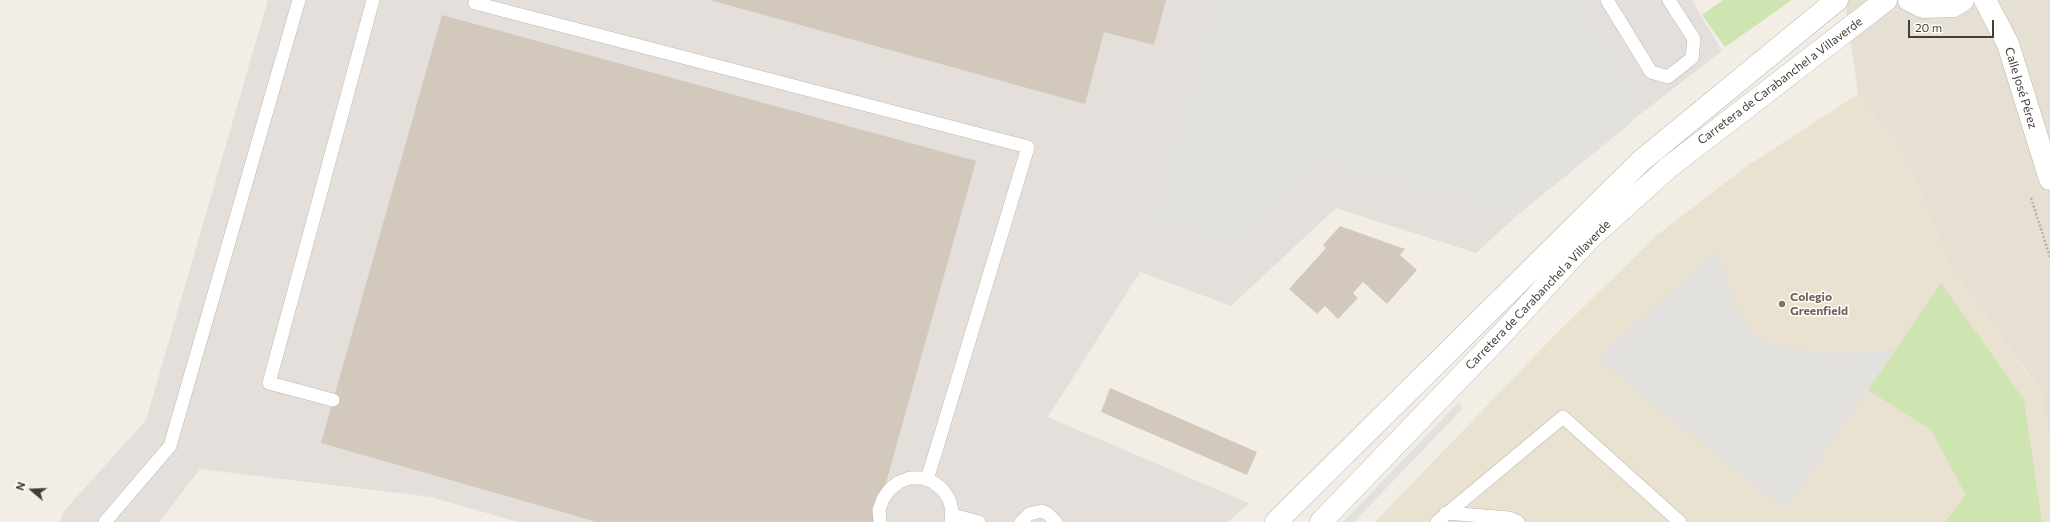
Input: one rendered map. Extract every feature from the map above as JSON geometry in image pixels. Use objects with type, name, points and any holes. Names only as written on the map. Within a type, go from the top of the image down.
[{"type":"street","name":"Carretera de Carabanchel a Villaverde","points":[[1283,515],[1641,161],[1837,0]]},
{"type":"street","name":"Carretera de Carabanchel a Villaverde","points":[[1321,522],[1502,334],[1589,239],[1669,167],[1886,0]]},
{"type":"street","points":[[1909,0],[1923,7],[1953,6],[1963,0]]},
{"type":"street","name":"Calle José Pérez","points":[[1985,0],[2008,44],[2050,179]]},
{"type":"lane","points":[[105,522],[170,446],[299,0]]},
{"type":"lane","points":[[333,400],[269,384],[373,0]]},
{"type":"lane","points":[[1607,0],[1651,72],[1668,77],[1692,58],[1694,39],[1669,0]]},
{"type":"lane","points":[[472,1],[1028,147],[927,480]]},
{"type":"lane","points":[[1437,522],[1563,417],[1680,522]]},
{"type":"lane","points":[[880,522],[879,510],[883,499],[890,489],[899,482],[910,478],[927,480],[942,489],[949,499],[951,518],[979,522]]},
{"type":"lane","points":[[1021,522],[1029,514],[1042,511],[1048,514],[1056,522]]},
{"type":"lane","points":[[1446,513],[1509,518],[1518,522]]},
{"type":"lane","points":[[1267,522],[1283,515]]},
{"type":"path","points":[[2029,191],[2050,256]]},
{"type":"shaded area","points":[[268,0],[1692,0],[1722,51],[1564,173],[1476,253],[1336,208],[1231,306],[1140,272],[1048,417],[1249,503],[1228,522],[518,522],[431,497],[200,469],[159,522],[60,522],[64,511],[146,420]]},
{"type":"shaded area","points":[[1210,0],[1582,0],[1632,78],[1631,123],[1514,218],[1324,170],[1245,251],[1149,222]]},
{"type":"shaded area","points":[[1845,0],[2050,0],[2050,448],[2041,391],[1952,270],[1904,153],[1858,94]]},
{"type":"shaded area","name":"Colegio Greenfield","points":[[1858,94],[1904,153],[1952,270],[2041,392],[2050,448],[2050,522],[1375,522],[1553,337],[1656,236],[1744,168]]},
{"type":"shaded area","points":[[1717,249],[1732,297],[1752,333],[1782,346],[1834,353],[1895,350],[1785,510],[1596,359]]},
{"type":"shaded area","points":[[1458,403],[1463,408],[1354,522],[1343,522]]},
{"type":"green space","points":[[1723,0],[1792,0],[1725,47],[1702,15]]},
{"type":"green space","points":[[1941,283],[2024,400],[2042,522],[1945,522],[1966,495],[1931,430],[1868,390]]},
{"type":"building","points":[[710,0],[1166,0],[1154,45],[1104,32],[1085,104]]},
{"type":"building","points":[[442,15],[976,161],[875,522],[597,522],[321,443]]},
{"type":"building","points":[[1340,226],[1405,249],[1400,255],[1417,270],[1387,304],[1363,282],[1353,293],[1358,298],[1338,319],[1325,306],[1317,314],[1289,289],[1326,248],[1323,245]]},
{"type":"building","points":[[1110,388],[1257,452],[1247,475],[1101,412]]},
{"type":"place","name":"Colegio Greenfield","points":[[1782,304]]}]
